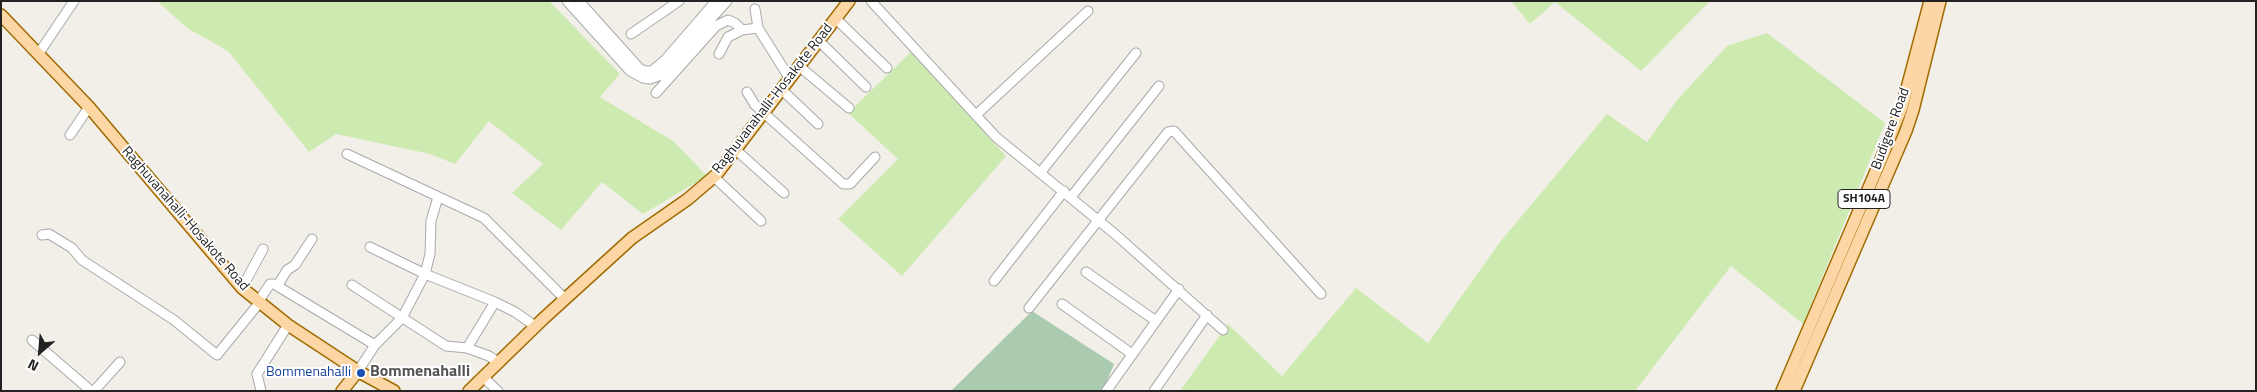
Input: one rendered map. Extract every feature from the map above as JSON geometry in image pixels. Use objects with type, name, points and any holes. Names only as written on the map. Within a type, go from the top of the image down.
[{"type":"main road","name":"Raghuvanahalli-Hosakote Road","points":[[469,391],[535,326],[632,238],[688,199],[714,177],[765,113],[849,1]]},
{"type":"main road","name":"Budigere Road","points":[[1782,391],[1898,115],[1930,1]]},
{"type":"main road","name":"Budigere Road","points":[[1794,391],[1906,131],[1940,1]]},
{"type":"main road","name":"Raghuvanahalli-Hosakote Road","points":[[1,15],[89,107],[242,288],[288,325],[358,371],[394,391]]},
{"type":"main road","points":[[342,391],[358,371]]},
{"type":"street","points":[[39,53],[74,1]]},
{"type":"street","points":[[567,1],[630,71],[643,78],[665,60],[716,1]]},
{"type":"street","points":[[579,1],[640,69],[649,75],[661,74],[727,1]]},
{"type":"street","points":[[631,34],[679,1]]},
{"type":"street","points":[[871,1],[996,137],[1068,194],[1179,289],[1223,330]]},
{"type":"street","points":[[755,9],[758,28],[790,79]]},
{"type":"street","points":[[976,115],[1088,11]]},
{"type":"street","points":[[835,18],[887,68]]},
{"type":"street","points":[[656,93],[716,26],[728,20],[735,23],[742,30]]},
{"type":"street","points":[[720,54],[728,37],[742,30],[758,28]]},
{"type":"street","points":[[818,40],[866,88]]},
{"type":"street","points":[[1040,173],[1136,53]]},
{"type":"street","points":[[800,66],[849,108]]},
{"type":"street","points":[[994,281],[1159,86]]},
{"type":"street","points":[[782,90],[818,124]]},
{"type":"street","points":[[747,92],[755,105],[845,184],[850,184],[875,157]]},
{"type":"street","points":[[70,135],[89,107]]},
{"type":"street","points":[[1029,308],[1168,132],[1174,130],[1321,294]]},
{"type":"street","points":[[736,150],[784,193]]},
{"type":"street","points":[[347,154],[484,218],[564,299]]},
{"type":"street","points":[[714,177],[761,221]]},
{"type":"street","points":[[358,371],[375,345],[402,318],[425,274],[430,254],[431,221],[438,197]]},
{"type":"street","points":[[42,235],[49,234],[72,248],[82,260],[174,320],[218,355],[259,302],[270,284],[278,285],[375,345]]},
{"type":"street","points":[[278,285],[287,270],[295,265],[312,240]]},
{"type":"street","points":[[370,247],[425,274],[495,302],[515,312],[535,326]]},
{"type":"street","points":[[242,288],[263,249]]},
{"type":"street","points":[[1086,272],[1156,321]]},
{"type":"street","points":[[352,285],[446,346],[467,348],[489,356],[499,363]]},
{"type":"street","points":[[1107,390],[1179,289]]},
{"type":"street","points":[[467,348],[495,302]]},
{"type":"street","points":[[1062,304],[1132,354]]},
{"type":"street","points":[[1154,391],[1207,315]]},
{"type":"street","points":[[261,391],[258,372],[288,325]]},
{"type":"street","points":[[32,340],[92,391],[120,362]]},
{"type":"street","points":[[484,378],[498,391]]},
{"type":"green space","points":[[157,1],[549,1],[620,74],[600,97],[673,141],[707,176],[643,214],[602,182],[561,230],[512,193],[543,164],[489,121],[455,164],[430,154],[336,134],[309,152],[228,51],[187,28]]},
{"type":"green space","points":[[1511,1],[1710,1],[1641,71],[1555,2],[1530,24]]},
{"type":"green space","points":[[1767,33],[1885,123],[1803,324],[1731,266],[1635,391],[1180,391],[1228,324],[1282,376],[1356,288],[1428,343],[1500,242],[1607,114],[1647,142],[1677,100],[1727,46]]},
{"type":"green space","points":[[911,52],[1006,156],[902,276],[838,219],[898,159],[848,113]]},
{"type":"green space","points":[[1032,311],[1114,364],[1103,391],[951,391]]},
{"type":"place","name":"Bommenahalli","points":[[361,373]]},
{"type":"district","name":"Bommenahalli","points":[[420,372]]}]
